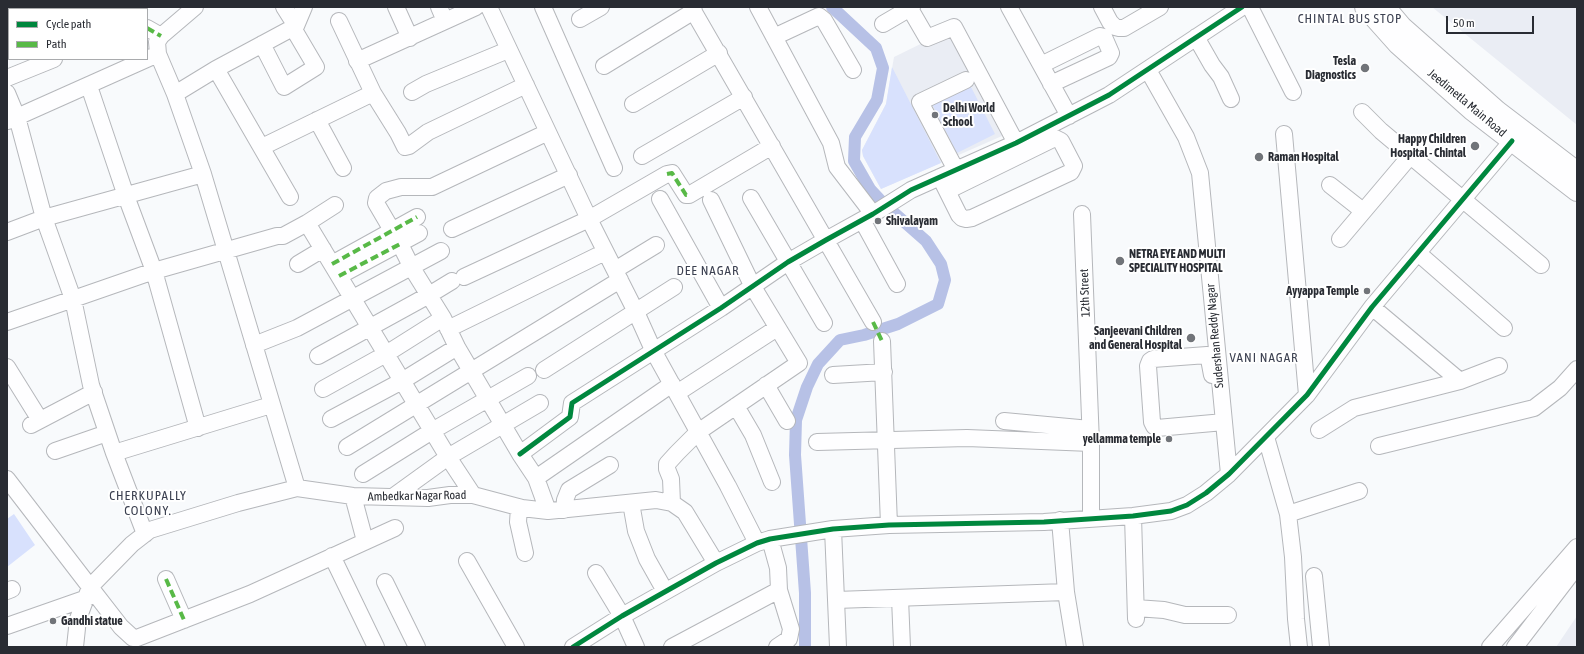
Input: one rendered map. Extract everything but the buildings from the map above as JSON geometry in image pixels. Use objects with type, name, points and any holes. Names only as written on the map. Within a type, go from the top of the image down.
[{"type":"main road","name":"Jeedimetla Main Road","points":[[1365,7],[1398,44],[1472,110],[1577,191]]},
{"type":"main road","name":"Jeedimetla Main Road","points":[[1385,7],[1402,27],[1497,111],[1577,172]]},
{"type":"street","points":[[195,7],[161,36],[157,42],[158,54],[175,94],[203,174],[297,488]]},
{"type":"street","points":[[262,44],[284,87],[316,67],[284,7]]},
{"type":"street","points":[[175,94],[216,69],[295,27],[304,7]]},
{"type":"street","points":[[396,7],[410,38]]},
{"type":"street","points":[[357,61],[410,38],[442,14],[476,7]]},
{"type":"street","points":[[489,7],[508,50],[605,252],[636,312],[654,352],[728,486],[764,541],[778,568],[779,590],[791,634],[785,642],[777,647]]},
{"type":"street","points":[[543,7],[614,168]]},
{"type":"street","points":[[580,19],[601,7]]},
{"type":"street","points":[[758,7],[831,143],[837,167],[867,218],[897,284]]},
{"type":"street","points":[[1009,7],[1068,116]]},
{"type":"street","points":[[1102,7],[1110,22],[1115,27],[1124,28],[1160,7]]},
{"type":"street","points":[[520,454],[570,417],[572,403],[654,352],[753,287],[788,262],[867,218],[911,190],[1016,143],[1109,95],[1196,37],[1225,11],[1242,7]]},
{"type":"street","points":[[1250,7],[1293,92]]},
{"type":"street","points":[[1396,7],[1421,33],[1432,54]]},
{"type":"street","points":[[883,24],[910,8],[927,38],[954,26],[1016,143]]},
{"type":"street","points":[[604,66],[692,9],[873,322]]},
{"type":"street","points":[[774,37],[819,16],[824,20],[853,70]]},
{"type":"street","points":[[339,21],[373,93],[405,146],[409,146],[428,132],[526,85]]},
{"type":"street","points":[[148,29],[161,36]]},
{"type":"street","points":[[1040,65],[1100,36],[1104,38],[1111,53],[1109,57],[1051,84]]},
{"type":"street","points":[[1196,37],[1212,65],[1221,77],[1231,99]]},
{"type":"street","points":[[412,92],[426,84],[508,50]]},
{"type":"street","points":[[633,104],[718,53]]},
{"type":"street","points":[[148,59],[158,54]]},
{"type":"street","points":[[7,78],[52,60]]},
{"type":"street","points":[[12,119],[145,60]]},
{"type":"street","points":[[216,69],[290,197]]},
{"type":"street","name":"Sudershan Reddy Nagar","points":[[1148,70],[1186,137],[1200,173],[1219,414],[1229,474]]},
{"type":"street","points":[[956,170],[920,102],[966,80]]},
{"type":"street","points":[[89,86],[126,196],[154,271],[198,428]]},
{"type":"street","points":[[7,93],[12,119],[44,218],[73,299],[94,392],[114,453],[145,534]]},
{"type":"street","points":[[262,147],[373,93]]},
{"type":"street","points":[[642,156],[744,97]]},
{"type":"street","points":[[1362,112],[1381,131],[1541,266]]},
{"type":"street","points":[[316,120],[343,168]]},
{"type":"street","points":[[548,132],[432,187],[401,187],[386,191],[377,198],[376,203],[457,347],[472,370],[520,454],[556,511],[565,500],[569,490],[610,465]]},
{"type":"street","points":[[1284,134],[1307,394]]},
{"type":"street","points":[[940,177],[947,191],[959,214],[962,218],[966,219],[972,218],[1071,172],[1074,166],[1061,141],[1055,138],[947,191]]},
{"type":"street","points":[[573,647],[622,616],[716,563],[764,541],[789,535],[833,529],[889,525],[1044,522],[1132,516],[1171,511],[1187,506],[1229,474],[1307,394],[1372,307],[1512,141]]},
{"type":"street","points":[[318,356],[458,279],[589,218],[671,173],[686,195],[689,195],[772,146]]},
{"type":"street","points":[[1340,239],[1411,155]]},
{"type":"street","points":[[7,232],[44,218],[203,174]]},
{"type":"street","points":[[452,229],[569,175]]},
{"type":"street","points":[[1330,185],[1363,211]]},
{"type":"street","points":[[751,198],[824,323]]},
{"type":"street","points":[[660,199],[721,308]]},
{"type":"street","points":[[711,200],[753,287],[799,363],[698,432],[668,464],[667,469],[671,479],[672,503],[685,512],[716,563]]},
{"type":"street","points":[[7,322],[154,271],[277,236],[283,236],[335,205]]},
{"type":"street","name":"12th Street","points":[[1082,214],[1090,436],[1091,518]]},
{"type":"street","points":[[336,270],[396,237],[417,217]]},
{"type":"street","points":[[307,223],[416,405],[473,495]]},
{"type":"street","points":[[396,237],[419,233]]},
{"type":"street","points":[[347,447],[472,370],[618,275],[656,246]]},
{"type":"street","points":[[298,264],[323,249]]},
{"type":"street","points":[[254,344],[297,328],[412,268],[441,251]]},
{"type":"street","points":[[323,389],[386,354],[445,324],[605,252]]},
{"type":"street","points":[[1418,254],[1504,328]]},
{"type":"street","points":[[544,370],[674,287]]},
{"type":"street","points":[[1372,307],[1460,381]]},
{"type":"street","points":[[536,478],[674,389],[777,328]]},
{"type":"street","points":[[882,341],[887,440],[889,525]]},
{"type":"street","points":[[331,419],[402,381],[457,347]]},
{"type":"street","points":[[1207,355],[1219,414],[1157,428],[1154,426],[1148,366],[1150,361],[1153,359],[1207,355]]},
{"type":"street","points":[[1319,430],[1354,408],[1460,381],[1499,366]]},
{"type":"street","points":[[7,367],[35,423],[94,392]]},
{"type":"street","points":[[1378,446],[1534,408],[1560,388],[1577,368]]},
{"type":"street","points":[[834,375],[884,372]]},
{"type":"street","points":[[363,474],[432,431],[528,376]]},
{"type":"street","points":[[766,385],[787,421]]},
{"type":"street","points":[[394,496],[448,457],[540,403]]},
{"type":"street","points":[[114,453],[271,405]]},
{"type":"street","points":[[736,406],[753,435],[772,482]]},
{"type":"street","points":[[1004,422],[1090,436]]},
{"type":"street","points":[[55,451],[107,433]]},
{"type":"street","points":[[817,442],[1090,436]]},
{"type":"street","points":[[1266,437],[1288,514],[1293,557],[1299,647]]},
{"type":"street","points":[[7,479],[88,593],[133,638],[137,638],[250,594],[394,528]]},
{"type":"street","name":"Ambedkar Nagar Road","points":[[88,593],[132,544],[150,530],[238,503],[297,488],[353,496],[428,498],[450,495],[473,495],[519,507],[556,511],[656,500],[672,503]]},
{"type":"street","points":[[1288,514],[1359,491]]},
{"type":"street","points":[[353,496],[365,542]]},
{"type":"street","points":[[631,502],[636,531],[647,559],[665,591]]},
{"type":"street","points":[[519,507],[518,522],[525,553]]},
{"type":"street","points":[[1132,516],[1136,613],[1164,610],[1185,615],[1228,615]]},
{"type":"street","points":[[1060,520],[1066,592],[1075,647]]},
{"type":"street","points":[[833,529],[838,647]]},
{"type":"street","points":[[1490,647],[1577,547]]},
{"type":"street","points":[[332,556],[376,647]]},
{"type":"street","points":[[467,561],[516,647]]},
{"type":"street","points":[[1515,647],[1577,566]]},
{"type":"street","points":[[596,573],[622,616],[636,647]]},
{"type":"street","points":[[1314,576],[1321,647]]},
{"type":"street","points":[[166,579],[184,620]]},
{"type":"street","points":[[385,582],[418,647]]},
{"type":"street","points":[[672,647],[779,590]]},
{"type":"street","points":[[836,600],[1066,592]]},
{"type":"street","points":[[7,626],[88,593]]},
{"type":"street","points":[[75,647],[78,619],[88,593]]},
{"type":"street","points":[[900,598],[902,647]]},
{"type":"shaded area","points":[[1432,7],[1577,7],[1577,125]]},
{"type":"shaded area","name":"Delhi World School","points":[[947,31],[1002,136],[881,189],[863,156],[862,150],[886,104],[894,57]]},
{"type":"shaded area","points":[[892,67],[941,163],[881,189],[863,156],[862,150],[886,104]]},
{"type":"shaded area","points":[[970,85],[995,134],[957,153],[932,104]]},
{"type":"shaded area","points":[[14,514],[35,545],[7,567],[7,519]]},
{"type":"shaded area","points":[[1577,616],[1577,647],[1556,647]]},
{"type":"waterway","points":[[805,647],[805,593],[795,455],[796,420],[807,387],[818,364],[840,340],[864,335],[898,324],[938,304],[945,280],[941,264],[926,241],[884,204],[870,189],[854,161],[855,137],[877,100],[883,68],[876,48],[832,7]]},
{"type":"marked path","points":[[148,29],[161,36]]},
{"type":"marked path","points":[[667,174],[672,173],[686,195],[689,195]]},
{"type":"marked path","points":[[332,264],[417,217]]},
{"type":"marked path","points":[[339,276],[400,244]]},
{"type":"marked path","points":[[873,322],[882,341]]},
{"type":"marked path","points":[[166,579],[184,620]]},
{"type":"cycle path","points":[[520,454],[570,417],[572,403],[721,308],[788,262],[873,214],[911,190],[1016,143],[1109,95],[1242,7]]},
{"type":"cycle path","points":[[573,647],[622,616],[716,563],[757,543],[770,539],[833,529],[889,525],[1044,522],[1133,516],[1171,511],[1187,505],[1206,493],[1229,474],[1307,395],[1372,307],[1512,141]]},
{"type":"place","name":"Tesla Diagnostics","points":[[1365,68]]},
{"type":"place","name":"Delhi World School","points":[[935,115]]},
{"type":"place","name":"Happy Children Hospital - Chintal","points":[[1475,146]]},
{"type":"place","name":"Raman Hospital","points":[[1259,157]]},
{"type":"place","name":"Shivalayam","points":[[878,221]]},
{"type":"place","name":"NETRA EYE AND MULTI SPECIALITY HOSPITAL","points":[[1120,261]]},
{"type":"place","name":"Ayyappa Temple","points":[[1367,291]]},
{"type":"place","name":"Sanjeevani Children and General Hospital","points":[[1191,338]]},
{"type":"place","name":"yellamma temple","points":[[1169,439]]},
{"type":"place","name":"Gandhi statue","points":[[53,621]]},
{"type":"district","name":"CHINTAL BUS STOP","points":[[1350,19]]},
{"type":"district","name":"DEE NAGAR","points":[[708,271]]},
{"type":"district","name":"VANI NAGAR","points":[[1264,358]]},
{"type":"district","name":"CHERKUPALLY COLONY.","points":[[148,504]]}]
